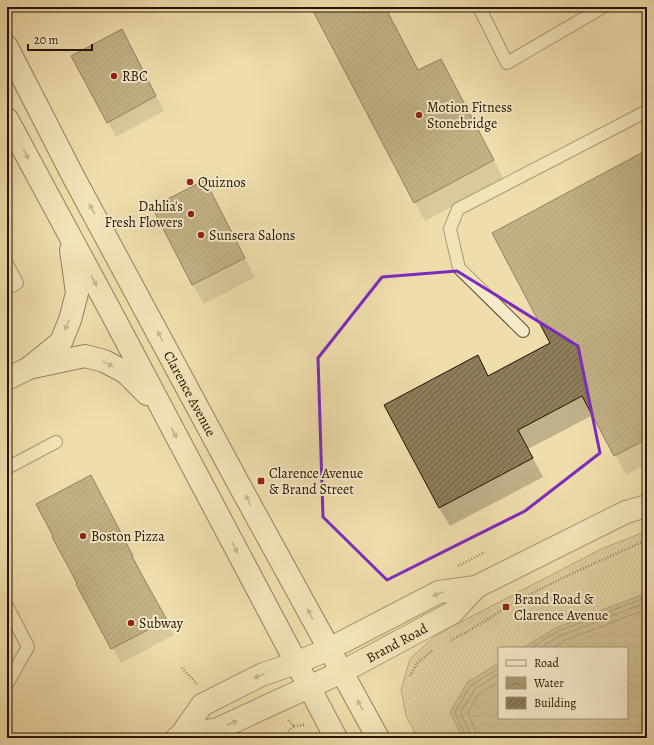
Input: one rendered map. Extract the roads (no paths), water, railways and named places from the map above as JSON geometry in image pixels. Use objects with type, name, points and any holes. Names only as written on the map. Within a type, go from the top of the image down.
[{"type":"main road","name":"Clarence Avenue","points":[[7,47],[74,176],[328,649],[378,738]]},
{"type":"main road","points":[[7,120],[336,738]]},
{"type":"main road","points":[[14,372],[61,342],[70,320],[77,293],[68,233]]},
{"type":"main road","points":[[14,372],[85,356],[104,361],[125,372],[160,406]]},
{"type":"main road","name":"Brand Road","points":[[179,737],[202,705],[261,675],[296,663],[328,649],[439,592],[476,587],[626,512],[647,506]]},
{"type":"main road","name":"Brand Road","points":[[179,737],[218,729],[342,672],[452,613],[476,587]]},
{"type":"lane","points":[[479,7],[507,63],[603,7]]},
{"type":"lane","points":[[522,331],[458,268],[450,228],[458,209],[647,111]]},
{"type":"lane","points":[[7,264],[17,283],[7,289]]},
{"type":"lane","points":[[7,468],[56,442]]},
{"type":"lane","points":[[7,606],[28,647],[7,684]]},
{"type":"water","points":[[647,593],[647,738],[463,738],[450,712],[468,682],[498,664],[498,719],[628,719],[628,647],[525,647],[556,628]]},
{"type":"place","name":"RBC","points":[[114,76]]},
{"type":"place","name":"Motion Fitness Stonebridge","points":[[419,115]]},
{"type":"place","name":"Quiznos","points":[[190,182]]},
{"type":"place","name":"Dahlia's Fresh Flowers","points":[[191,214]]},
{"type":"place","name":"Sunsera Salons","points":[[201,235]]},
{"type":"place","name":"Clarence Avenue & Brand Street","points":[[261,481]]},
{"type":"place","name":"Boston Pizza","points":[[83,536]]},
{"type":"place","name":"Brand Road & Clarence Avenue","points":[[506,607]]},
{"type":"place","name":"Subway","points":[[131,623]]}]
